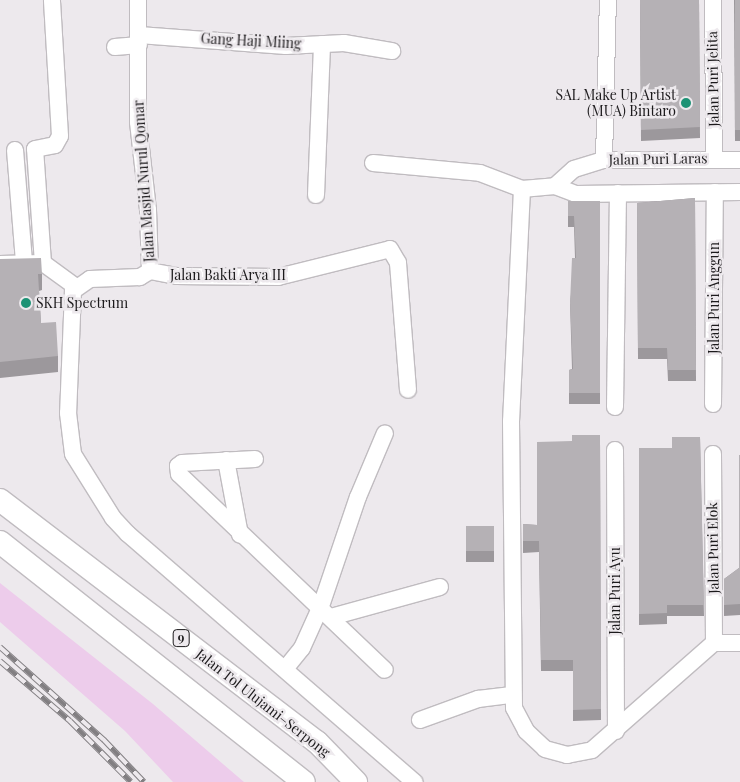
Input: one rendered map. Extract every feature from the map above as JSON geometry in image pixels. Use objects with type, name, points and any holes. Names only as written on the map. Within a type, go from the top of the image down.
[{"type":"highway","name":"Jalan Tol Ulujami–Serpong","points":[[0,500],[317,742],[356,782]]},
{"type":"highway","points":[[0,542],[304,782]]},
{"type":"street","points":[[24,263],[8,150],[36,149],[56,145],[60,136],[52,0]]},
{"type":"street","name":"Jalan Masjid Nurul Qomar","points":[[138,0],[138,122],[148,210],[150,271]]},
{"type":"street","points":[[604,160],[608,0]]},
{"type":"street","name":"Jalan Puri Jelita","points":[[713,0],[714,158]]},
{"type":"street","name":"Gang Haji Miing","points":[[115,47],[139,40],[286,46],[322,44],[373,45],[392,51]]},
{"type":"street","points":[[316,195],[322,44]]},
{"type":"street","points":[[36,149],[43,263]]},
{"type":"street","name":"Jalan Puri Laras","points":[[555,186],[574,168],[604,160],[714,158],[740,160]]},
{"type":"street","points":[[373,163],[480,173],[522,189],[555,186],[576,194],[740,192]]},
{"type":"street","points":[[522,189],[511,421],[512,695],[514,708],[526,731],[545,749],[567,755],[592,750],[616,731],[714,643],[740,643]]},
{"type":"street","name":"Jalan Puri Anggun","points":[[714,404],[715,192]]},
{"type":"street","points":[[615,408],[618,193]]},
{"type":"street","name":"Jalan Bakti Arya III","points":[[150,271],[176,276],[278,277],[385,248],[393,251],[398,262],[408,390]]},
{"type":"street","points":[[0,264],[43,263],[76,287]]},
{"type":"street","points":[[150,271],[140,277],[90,279],[76,287],[72,302],[68,413],[73,454],[113,518],[128,534],[414,782]]},
{"type":"street","points":[[285,669],[302,648],[326,611],[358,497],[385,433]]},
{"type":"street","name":"Jalan Puri Ayu","points":[[615,450],[616,731]]},
{"type":"street","name":"Jalan Puri Elok","points":[[713,454],[714,643]]},
{"type":"street","points":[[255,459],[182,463],[178,466],[179,474],[240,534],[326,611],[385,670]]},
{"type":"street","points":[[226,460],[240,534]]},
{"type":"street","points":[[326,611],[440,586]]},
{"type":"street","points":[[420,720],[478,699],[512,695]]},
{"type":"shaded area","points":[[0,583],[153,704],[244,782],[173,782],[125,731],[0,622]]},
{"type":"building","points":[[640,0],[699,0],[700,127],[641,130]]},
{"type":"building","points":[[735,0],[740,0],[740,130],[735,130]]},
{"type":"building","points":[[695,198],[696,370],[668,370],[667,348],[638,348],[637,203]]},
{"type":"building","points":[[568,201],[600,201],[600,393],[569,393],[569,370],[573,369],[570,303],[572,258],[576,258],[574,216],[568,216]]},
{"type":"building","name":"SKH Spectrum","points":[[41,258],[42,274],[38,274],[41,323],[56,322],[58,356],[0,362],[0,259]]},
{"type":"building","points":[[572,435],[600,435],[601,709],[573,710],[573,660],[541,660],[539,541],[523,541],[523,524],[537,525],[537,442],[572,441]]},
{"type":"building","points":[[672,437],[700,437],[704,605],[667,605],[667,613],[639,614],[639,448],[672,448]]},
{"type":"building","points":[[739,455],[740,604],[724,605],[724,579],[739,568]]},
{"type":"building","points":[[466,526],[494,526],[494,551],[466,551]]},
{"type":"railway","points":[[0,647],[104,740],[144,782]]},
{"type":"railway","points":[[0,661],[70,721],[131,782]]},
{"type":"place","name":"SAL Make Up Artist (MUA) Bintaro","points":[[686,103]]},
{"type":"place","name":"SKH Spectrum","points":[[26,303]]}]
